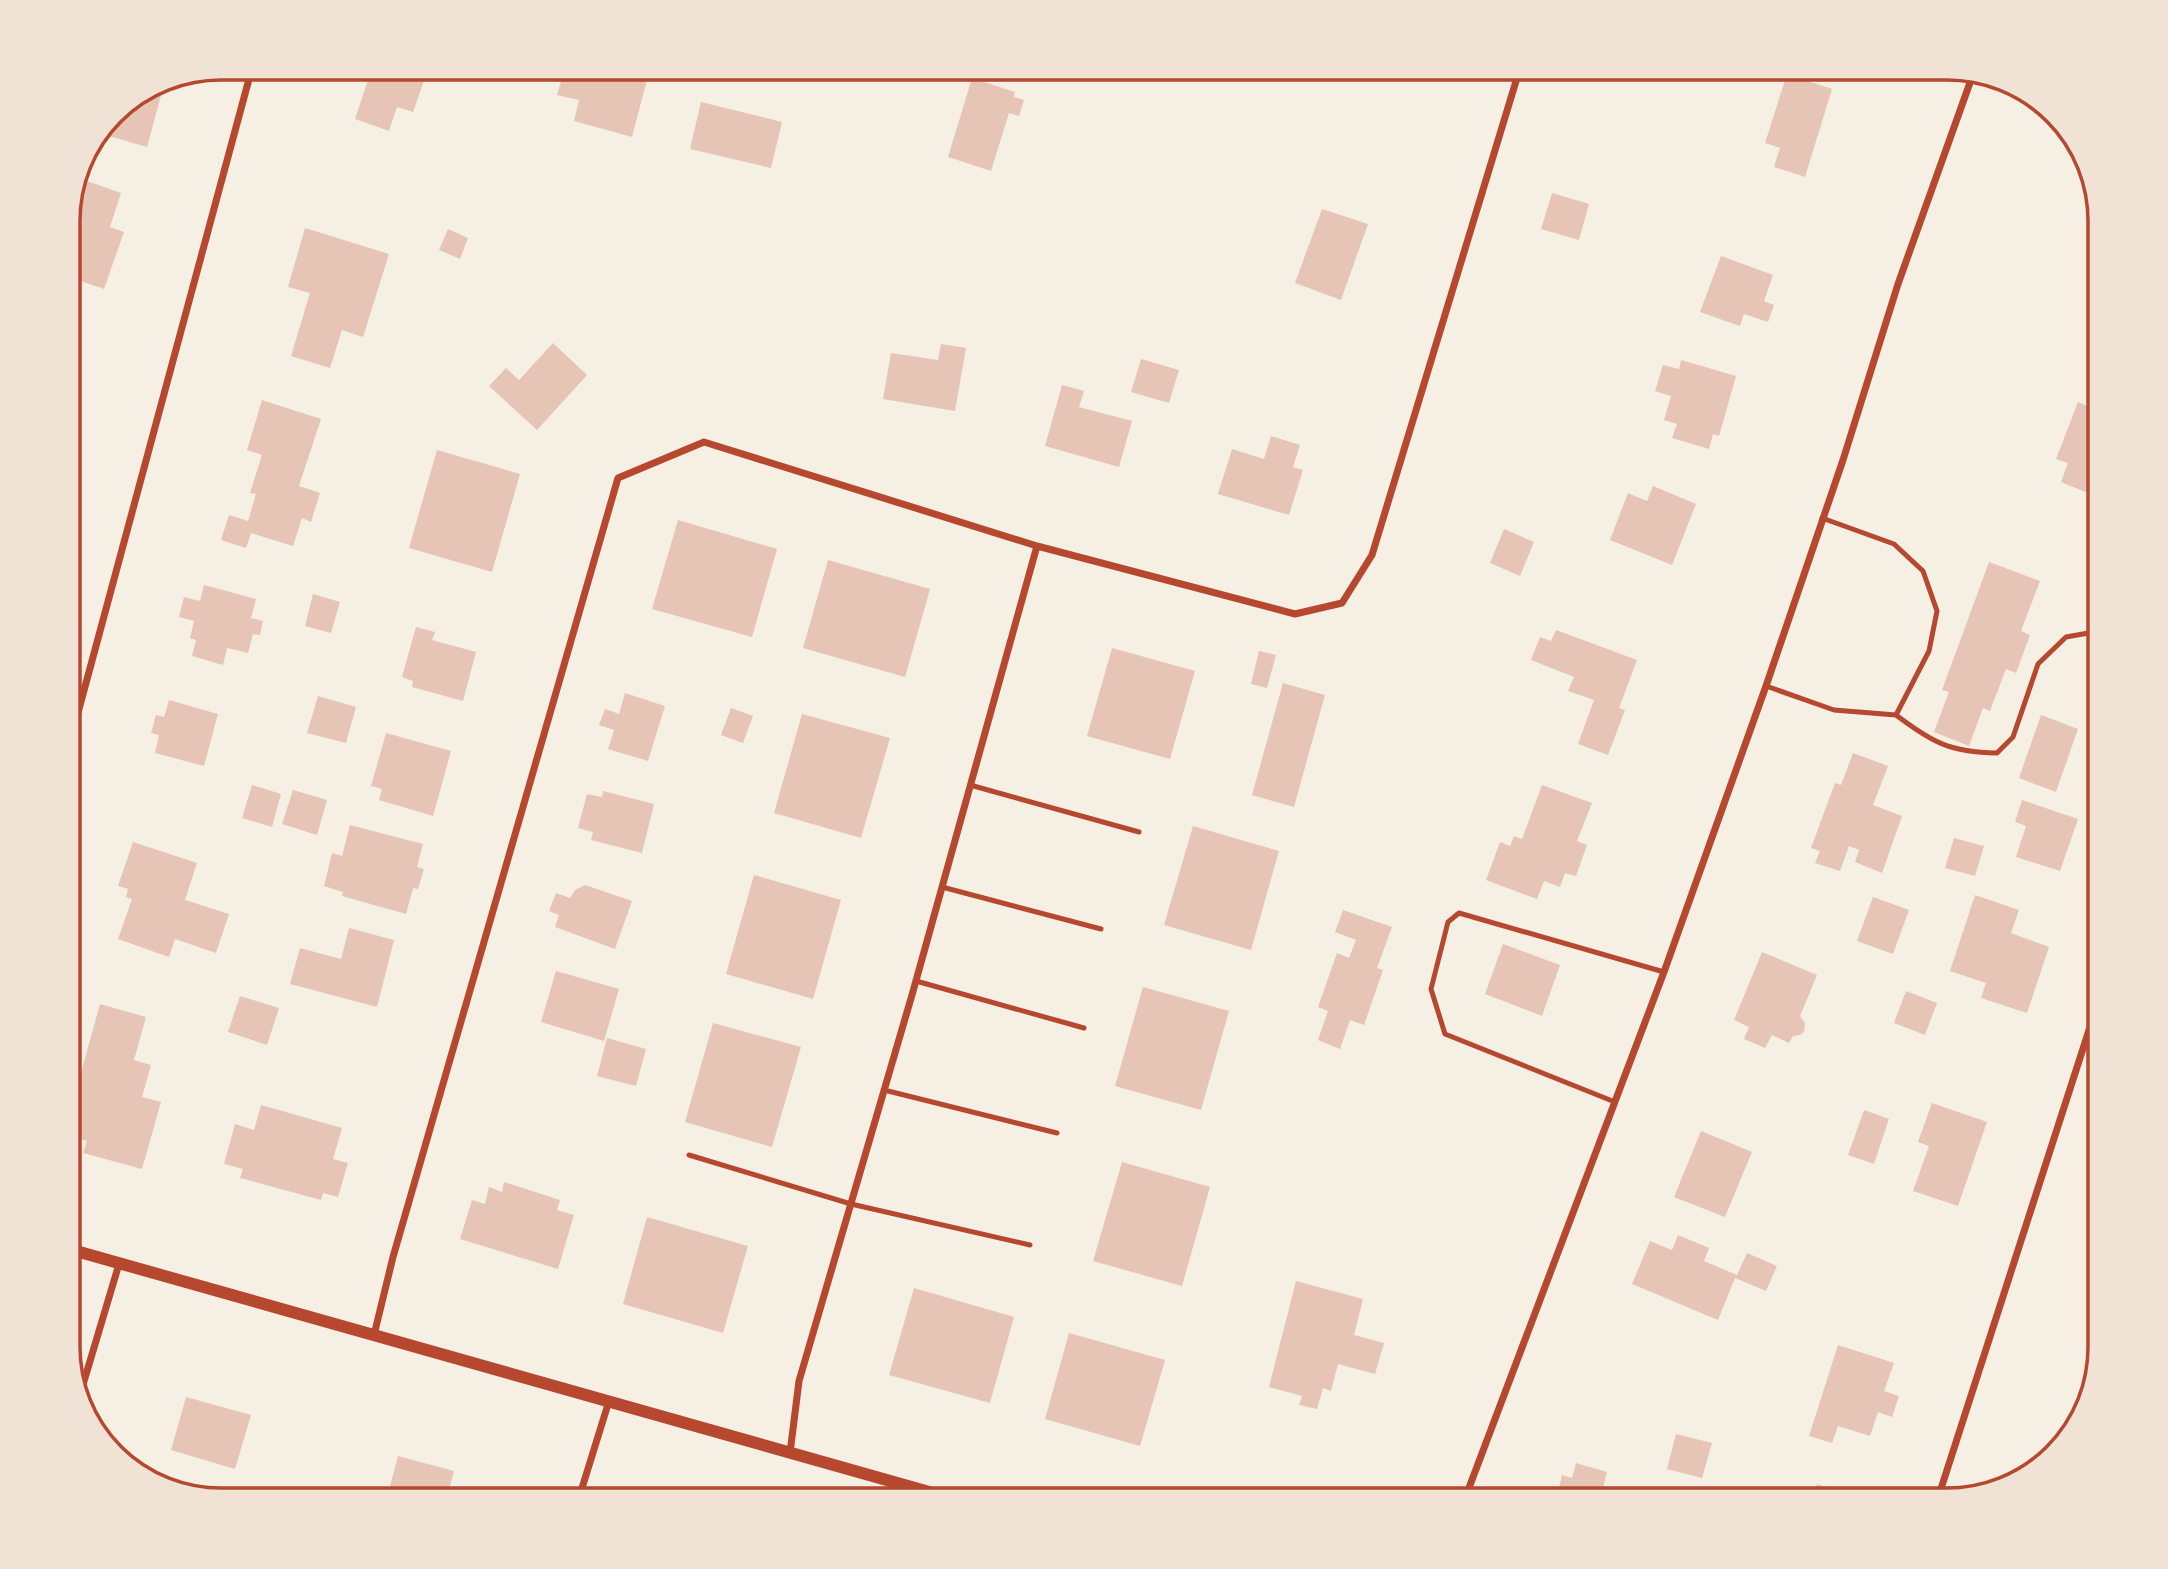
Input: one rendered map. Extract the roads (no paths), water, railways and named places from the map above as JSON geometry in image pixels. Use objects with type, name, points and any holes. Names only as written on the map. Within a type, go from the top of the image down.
[{"type":"street","points":[[81,702],[249,80]]},
{"type":"street","points":[[374,1335],[393,1257],[618,478],[704,442],[1037,546],[1295,614],[1342,603],[1372,555],[1516,80]]},
{"type":"street","points":[[1469,1488],[1664,972],[1766,685],[1843,460],[1898,284],[1970,83]]},
{"type":"street","points":[[790,1453],[799,1381],[916,981],[1037,546]]},
{"type":"street","points":[[1941,1488],[2088,1033]]},
{"type":"street","points":[[81,1253],[915,1488]]},
{"type":"street","points":[[84,1380],[119,1264]]},
{"type":"street","points":[[582,1488],[609,1401]]},
{"type":"lane","points":[[1822,518],[1894,544],[1923,571],[1937,611],[1929,650],[1896,715]]},
{"type":"lane","points":[[1766,685],[1834,710],[1896,715],[1926,738],[1966,753],[1997,753],[2013,737],[2038,664],[2066,637],[2088,633]]},
{"type":"lane","points":[[970,785],[1139,832]]},
{"type":"lane","points":[[942,887],[1101,929]]},
{"type":"lane","points":[[1615,1102],[1445,1034],[1431,989],[1448,922],[1459,913],[1664,972]]},
{"type":"lane","points":[[916,981],[1084,1028]]},
{"type":"lane","points":[[884,1090],[1057,1133]]},
{"type":"lane","points":[[689,1155],[851,1204],[1030,1245]]}]
